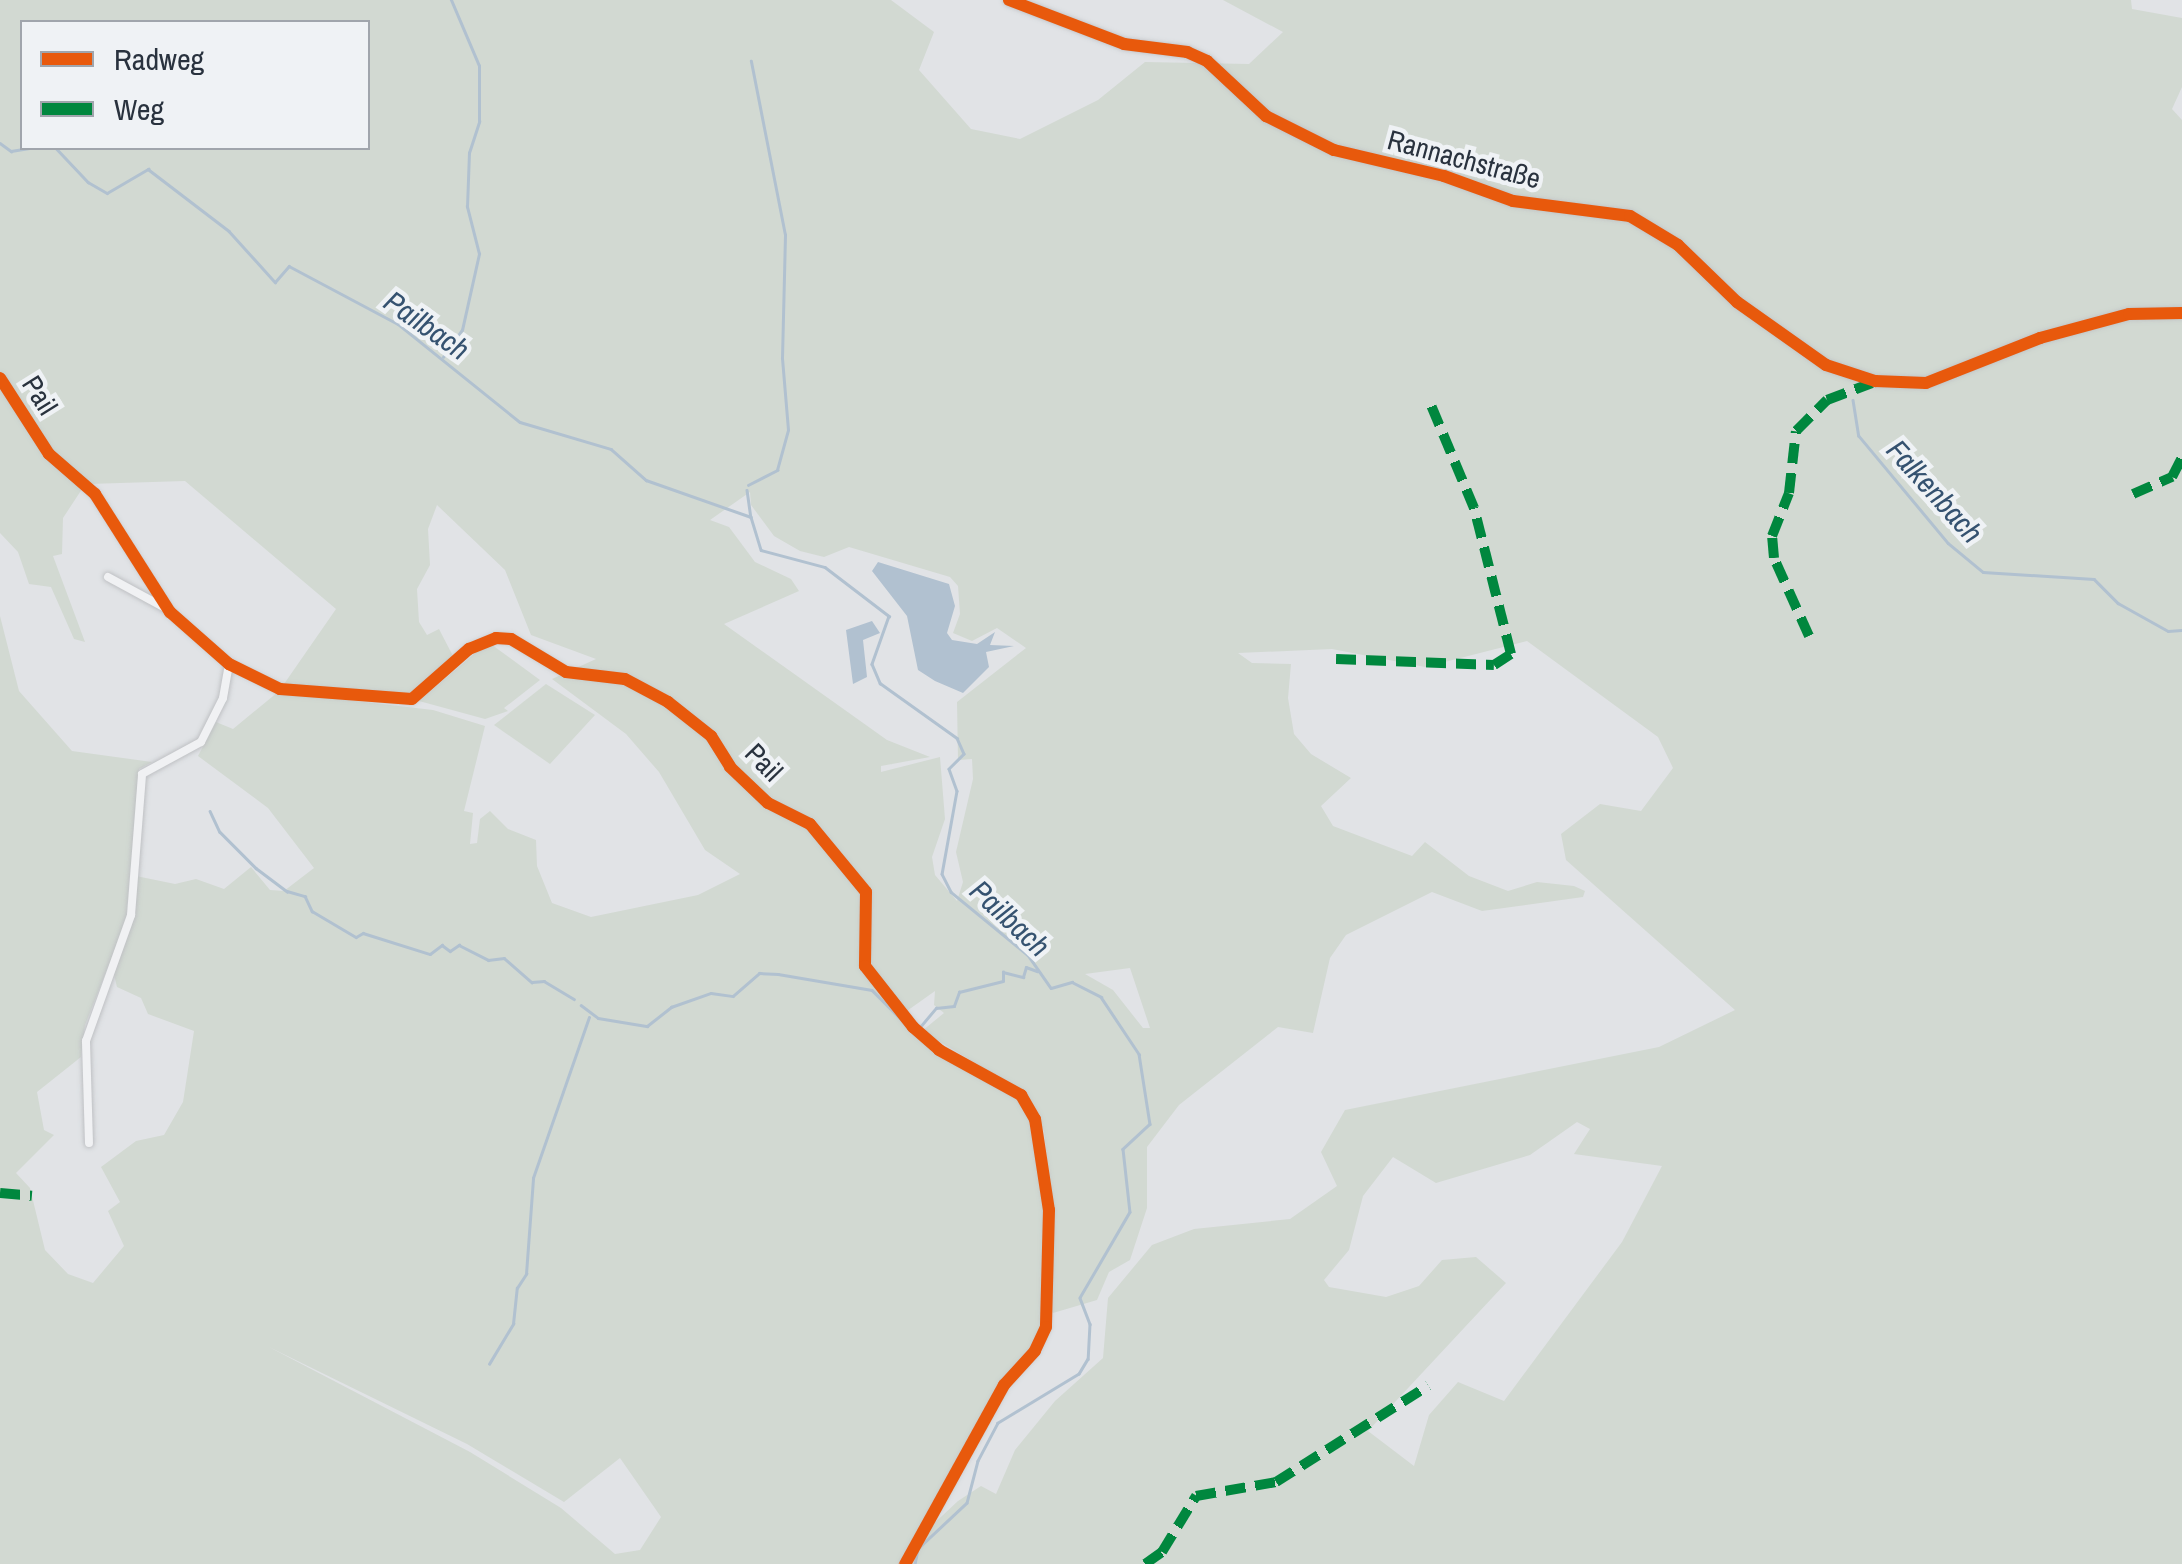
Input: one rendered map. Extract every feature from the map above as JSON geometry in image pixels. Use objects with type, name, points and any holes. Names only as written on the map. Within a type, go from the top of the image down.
[{"type":"street","name":"Rannachstraße","points":[[1009,0],[1124,44],[1187,52],[1207,61],[1266,116],[1334,150],[1444,176],[1514,201],[1630,216],[1678,245],[1737,302],[1826,365],[1875,382],[1926,383],[2040,338],[2129,314],[2182,312]]},
{"type":"street","name":"Pail","points":[[0,378],[49,454],[101,502],[169,611]]},
{"type":"street","name":"Pail","points":[[108,577],[169,611],[230,664],[292,692],[400,701],[423,693],[470,649],[496,638],[512,639],[566,672],[625,679],[648,690],[711,736],[730,766],[768,803],[810,824],[866,892],[865,966],[913,1027],[940,1050],[999,1077],[1021,1095],[1035,1119],[1048,1210],[1046,1327],[1035,1350],[1004,1385],[904,1564]]},
{"type":"street","points":[[89,1143],[86,1041],[130,915],[142,774],[201,742],[223,698],[230,664]]},
{"type":"shaded area","points":[[0,0],[891,0],[934,32],[919,70],[971,129],[1020,139],[1098,100],[1145,62],[1249,64],[1283,32],[1223,0],[2131,0],[2132,9],[2182,18],[2182,87],[2172,109],[2182,120],[2182,1564],[910,1564],[927,1530],[958,1501],[981,1486],[996,1494],[1015,1450],[1055,1401],[1103,1358],[1108,1298],[1152,1245],[1194,1229],[1290,1219],[1337,1186],[1321,1152],[1345,1110],[1659,1047],[1735,1010],[1566,860],[1561,834],[1600,804],[1641,811],[1673,768],[1658,737],[1527,641],[1425,667],[1332,649],[1238,653],[1252,663],[1291,664],[1288,698],[1294,734],[1311,754],[1351,778],[1321,806],[1333,826],[1412,856],[1425,842],[1469,876],[1508,891],[1537,882],[1574,886],[1585,891],[1583,897],[1482,911],[1432,892],[1346,935],[1330,958],[1313,1033],[1278,1027],[1179,1105],[1147,1147],[1147,1208],[1130,1260],[1109,1272],[1097,1300],[1053,1313],[1044,1298],[1053,1217],[1044,1131],[1027,1094],[1022,1095],[1035,1119],[1049,1243],[1043,1286],[1042,1338],[1004,1385],[905,1564],[0,1564],[0,616],[19,691],[72,751],[152,762],[139,769],[126,921],[85,1025],[81,1057],[37,1092],[44,1130],[54,1135],[16,1173],[30,1188],[45,1250],[68,1274],[93,1283],[124,1246],[108,1211],[120,1202],[101,1167],[136,1141],[164,1135],[183,1102],[194,1031],[148,1014],[141,998],[117,987],[112,967],[132,922],[136,876],[175,884],[196,879],[224,889],[251,867],[270,890],[284,891],[314,868],[268,808],[198,756],[216,722],[233,729],[278,692],[433,710],[485,726],[464,811],[473,813],[470,844],[477,843],[480,819],[490,811],[508,829],[536,840],[537,866],[552,903],[591,917],[698,895],[740,874],[705,850],[659,772],[626,734],[552,679],[596,659],[531,635],[505,570],[437,505],[428,529],[430,565],[417,589],[419,622],[427,635],[439,629],[454,658],[409,696],[306,691],[284,684],[336,609],[185,481],[88,484],[50,452],[0,375]],"holes":[[[750,492],[751,505],[774,536],[800,551],[824,557],[849,547],[950,577],[958,586],[960,614],[953,633],[972,641],[997,628],[1026,648],[957,702],[958,760],[972,759],[973,779],[956,852],[963,882],[957,901],[935,875],[932,857],[945,819],[940,757],[881,772],[881,766],[930,757],[887,740],[724,624],[799,591],[791,579],[755,562],[729,527],[710,520]],[[871,915],[868,964],[904,1013],[935,991],[934,1005],[944,1013],[922,1031],[997,1076],[953,1057],[913,1027],[865,966],[863,935]],[[1130,968],[1150,1028],[1143,1028],[1113,990],[1085,974]],[[1577,1122],[1590,1129],[1574,1154],[1662,1166],[1622,1242],[1504,1401],[1458,1382],[1429,1415],[1414,1466],[1368,1431],[1506,1283],[1476,1257],[1442,1260],[1419,1286],[1386,1297],[1329,1287],[1324,1280],[1349,1250],[1363,1196],[1393,1157],[1436,1183],[1530,1155]],[[269,1347],[467,1444],[564,1502],[620,1458],[661,1517],[640,1550],[615,1554],[561,1508],[470,1452]]]},
{"type":"shaded area","points":[[0,381],[46,452],[84,486],[63,518],[62,554],[53,556],[85,642],[74,639],[51,587],[29,584],[18,552],[0,533]]},
{"type":"shaded area","points":[[488,642],[540,680],[504,708],[508,711],[485,719],[419,701]]},
{"type":"shaded area","points":[[546,684],[595,715],[550,764],[494,725]]},
{"type":"water","points":[[878,562],[949,584],[955,606],[947,633],[952,640],[977,644],[995,632],[990,645],[1014,646],[986,652],[989,667],[963,693],[935,681],[918,670],[907,616],[872,571]]},
{"type":"water","points":[[872,621],[880,633],[863,640],[867,677],[853,684],[846,630]]},
{"type":"waterway","points":[[443,357],[462,330],[479,254],[467,207],[469,153],[479,122],[479,66],[451,0]]},
{"type":"waterway","points":[[748,485],[777,470],[788,430],[782,358],[785,235],[751,61]]},
{"type":"waterway","name":"Pailbach","points":[[0,143],[11,151],[20,150]]},
{"type":"waterway","name":"Pailbach","points":[[58,150],[88,182],[107,193],[148,169],[229,231],[275,282],[289,266],[398,324],[520,422],[611,449],[646,480],[751,517],[761,550],[825,567],[889,616],[872,664],[880,683],[957,738],[964,754],[949,769],[957,791],[942,874],[951,892],[1028,955],[1051,988],[1072,982],[1101,997],[1139,1054],[1150,1124],[1123,1149],[1130,1212],[1080,1298],[1090,1324],[1088,1359],[1079,1374],[998,1423],[978,1461],[967,1503],[918,1549],[915,1564]]},
{"type":"waterway","name":"Falkenbach","points":[[1853,400],[1859,436],[1948,543],[1983,572],[2094,579],[2118,603],[2168,631],[2182,630]]},
{"type":"waterway","points":[[747,490],[751,517]]},
{"type":"waterway","points":[[210,811],[220,832],[256,868],[287,891],[305,896],[312,911],[356,937],[363,933],[430,954],[442,945],[450,951],[459,945],[488,960],[504,958],[532,982],[544,981],[574,999]]},
{"type":"waterway","points":[[920,1027],[936,1008],[954,1006],[959,992],[1003,981],[1003,972],[1023,977],[1026,967],[1037,971]]},
{"type":"waterway","points":[[581,1005],[598,1018],[647,1026],[671,1007],[711,993],[733,996],[759,973],[778,974],[872,990],[913,1031]]},
{"type":"waterway","points":[[489,1364],[513,1324],[517,1288],[526,1274],[533,1178],[589,1017]]},
{"type":"marked path","points":[[1809,636],[1774,558],[1772,536],[1789,493],[1796,431],[1827,400],[1872,383]]},
{"type":"marked path","points":[[1336,659],[1494,665],[1511,654],[1474,508],[1431,405]]},
{"type":"marked path","points":[[2133,494],[2172,477],[2182,457]]},
{"type":"marked path","points":[[0,1193],[32,1196]]},
{"type":"marked path","points":[[1145,1564],[1162,1552],[1196,1496],[1276,1482],[1428,1386]]},
{"type":"cycle path","points":[[1009,0],[1124,44],[1187,52],[1207,61],[1266,116],[1334,150],[1444,176],[1513,201],[1630,216],[1678,245],[1737,302],[1826,365],[1875,381],[1926,383],[2040,338],[2129,314],[2182,313]]},
{"type":"cycle path","points":[[0,378],[49,454],[95,494],[170,612],[229,664],[280,689],[412,699],[469,649],[496,638],[511,639],[566,672],[625,679],[668,702],[711,736],[730,767],[768,803],[810,824],[866,892],[865,966],[913,1027],[939,1050],[1021,1095],[1035,1119],[1049,1210],[1046,1327],[1035,1351],[1004,1385],[905,1564]]}]
